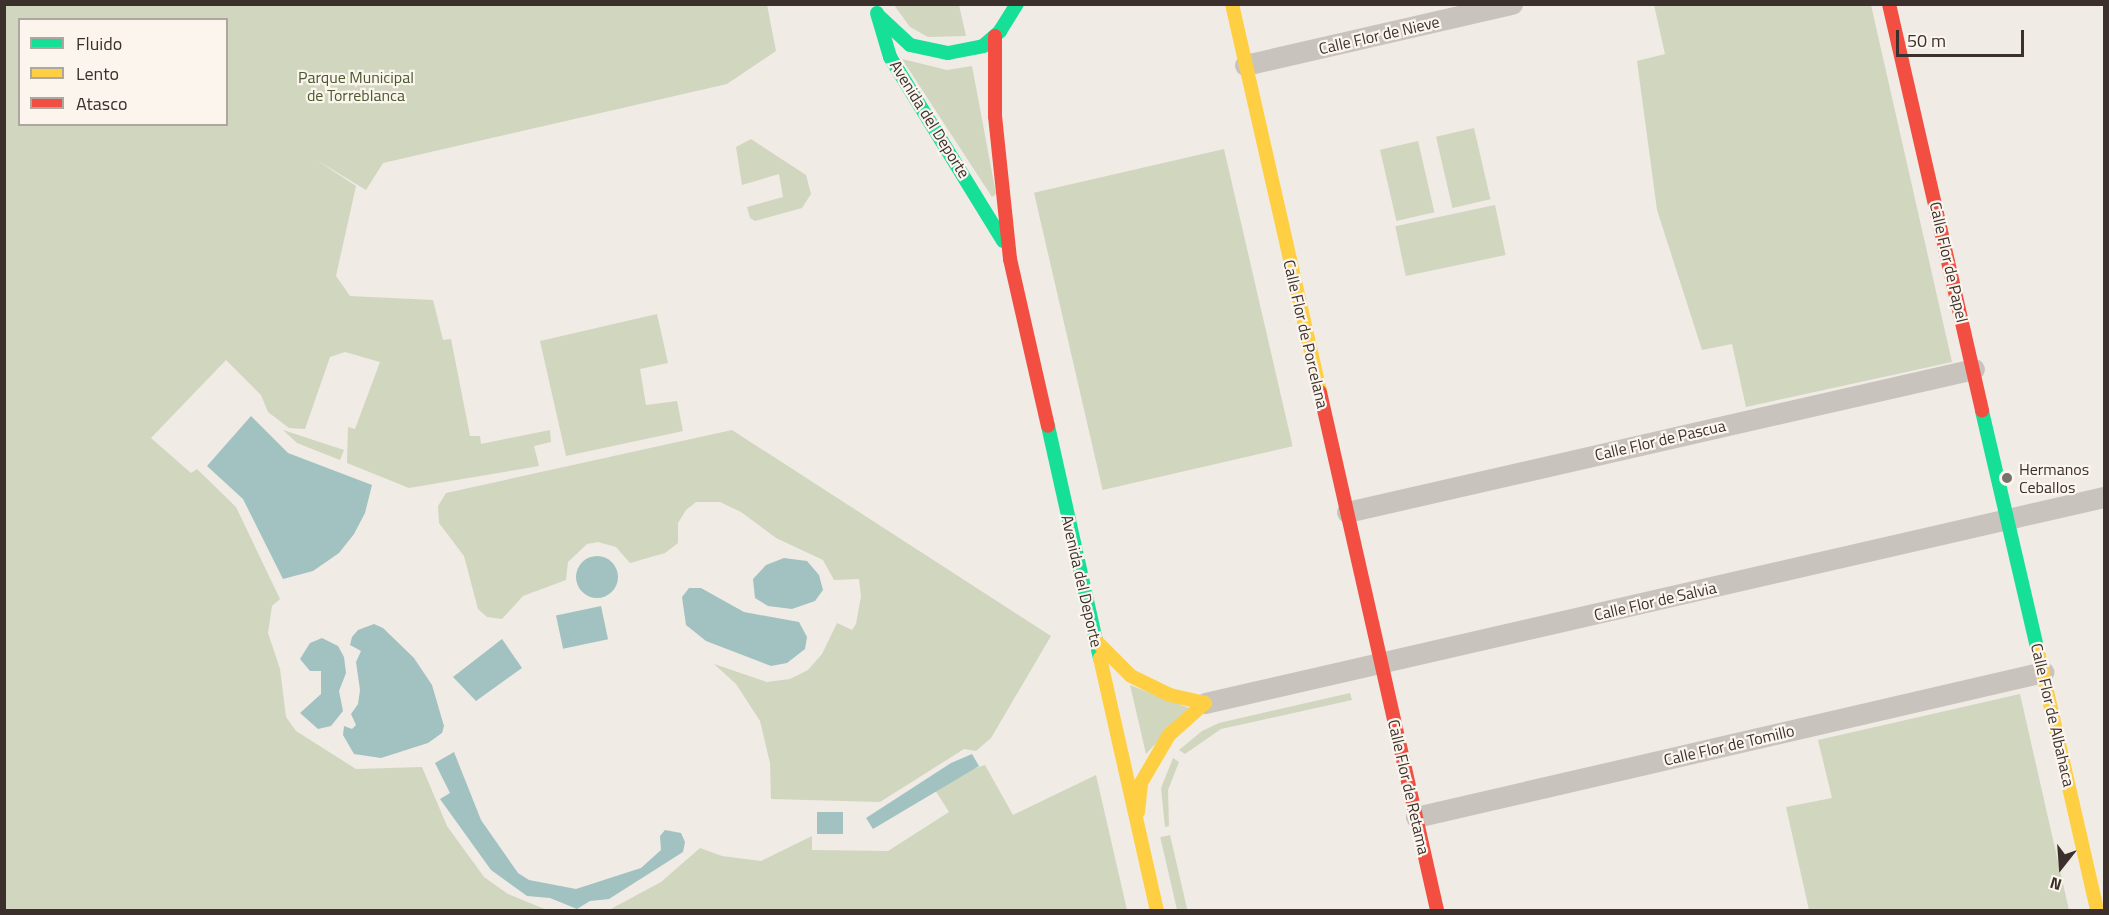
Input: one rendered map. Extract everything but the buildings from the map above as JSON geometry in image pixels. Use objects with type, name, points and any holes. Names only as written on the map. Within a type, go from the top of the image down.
[{"type":"street","points":[[875,9],[894,34],[928,52],[967,50],[995,36],[1017,4]]},
{"type":"street","name":"Calle Flor de Porcelana","points":[[1232,4],[1381,664]]},
{"type":"street","name":"Calle Flor de Nieve","points":[[1245,65],[1512,4]]},
{"type":"street","name":"Calle Flor de Papel","points":[[1889,4],[2008,519]]},
{"type":"street","name":"Avenida del Deporte","points":[[875,9],[890,57],[980,198],[1009,252]]},
{"type":"street","name":"Avenida del Deporte","points":[[995,36],[995,116],[1009,252],[1157,910]]},
{"type":"street","name":"Calle Flor de Pascua","points":[[1347,512],[1974,369]]},
{"type":"street","name":"Calle Flor de Salvia","points":[[1205,703],[2104,497]]},
{"type":"street","name":"Calle Flor de Albahaca","points":[[2008,519],[2097,910]]},
{"type":"street","points":[[1095,640],[1131,676],[1170,696],[1205,703]]},
{"type":"street","name":"Calle Flor de Retama","points":[[1381,664],[1437,910]]},
{"type":"street","name":"Calle Flor de Tomillo","points":[[1416,817],[2043,672]]},
{"type":"street","points":[[1137,824],[1141,783],[1169,735],[1205,703]]},
{"type":"green space","name":"Parque Municipal de Torreblanca","points":[[5,4],[767,5],[776,51],[727,84],[383,163],[366,190],[315,159],[356,186],[336,276],[350,296],[433,300],[443,340],[451,339],[470,436],[480,436],[481,444],[550,430],[551,442],[534,446],[539,466],[409,488],[347,463],[348,427],[355,429],[380,362],[345,352],[330,357],[305,429],[289,428],[268,412],[261,395],[226,360],[151,438],[191,473],[197,469],[236,507],[280,599],[272,606],[268,633],[280,669],[286,717],[296,731],[356,769],[422,767],[447,826],[484,877],[508,894],[547,910],[5,910]]},
{"type":"green space","points":[[894,5],[959,5],[966,36],[928,37],[910,27]]},
{"type":"green space","points":[[1654,5],[1871,5],[1952,362],[1746,407],[1732,344],[1702,350],[1657,210],[1637,61],[1665,54]]},
{"type":"green space","points":[[902,59],[947,70],[972,66],[996,194],[992,197]]},
{"type":"green space","points":[[1474,128],[1490,199],[1452,208],[1436,137]]},
{"type":"green space","points":[[751,139],[806,175],[811,194],[802,208],[755,221],[750,218],[747,207],[783,197],[779,174],[742,185],[736,147]]},
{"type":"green space","points":[[1418,141],[1434,212],[1396,221],[1380,150]]},
{"type":"green space","points":[[1224,149],[1293,446],[1103,490],[1034,193]]},
{"type":"green space","points":[[1495,205],[1506,255],[1406,276],[1395,226]]},
{"type":"green space","points":[[657,314],[668,363],[640,369],[646,405],[677,401],[683,431],[566,456],[540,341]]},
{"type":"green space","points":[[283,430],[344,450],[340,460],[297,443]]},
{"type":"green space","points":[[732,430],[1051,636],[991,738],[976,751],[964,749],[880,802],[771,799],[770,763],[760,721],[736,684],[714,664],[767,682],[790,679],[808,670],[822,654],[837,623],[852,630],[856,624],[861,596],[859,579],[834,580],[823,560],[776,538],[741,512],[720,502],[696,502],[686,510],[678,523],[678,543],[665,553],[630,563],[616,547],[598,542],[587,544],[568,562],[566,580],[523,596],[502,619],[487,617],[478,609],[464,556],[439,523],[438,506],[446,493]]},
{"type":"green space","points":[[1130,685],[1189,708],[1146,754]]},
{"type":"green space","points":[[1350,693],[1352,700],[1221,729],[1185,754],[1179,750],[1202,731],[1219,723]]},
{"type":"green space","points":[[2020,694],[2069,910],[1809,910],[1786,807],[1832,798],[1818,740]]},
{"type":"green space","points":[[1173,758],[1179,762],[1168,790],[1169,826],[1165,827],[1161,788]]},
{"type":"green space","points":[[985,765],[1013,815],[1096,775],[1127,910],[609,910],[661,882],[700,848],[722,856],[761,861],[812,836],[812,850],[888,851],[949,812],[935,790],[963,772]]},
{"type":"green space","points":[[1170,835],[1187,910],[1177,910],[1160,837]]},
{"type":"water","points":[[251,416],[288,453],[372,485],[365,513],[354,534],[339,553],[313,571],[283,579],[243,499],[207,466]]},
{"type":"water","points":[[597,556],[612,562],[618,577],[612,592],[597,598],[582,592],[576,577],[582,562]]},
{"type":"water","points":[[784,558],[807,561],[819,575],[823,590],[815,601],[792,609],[768,606],[755,598],[753,579],[766,565]]},
{"type":"water","points":[[689,588],[701,588],[744,612],[799,622],[807,637],[805,649],[787,663],[771,666],[706,641],[686,625],[682,597]]},
{"type":"water","points":[[601,606],[608,639],[563,649],[556,616]]},
{"type":"water","points":[[374,624],[383,628],[414,658],[432,685],[444,726],[442,733],[428,743],[381,758],[354,754],[343,735],[344,726],[352,729],[356,725],[351,714],[358,704],[360,690],[356,662],[361,651],[350,645],[352,637],[358,630]]},
{"type":"water","points":[[322,638],[338,646],[344,657],[346,673],[339,691],[343,711],[331,726],[318,729],[300,713],[321,694],[321,671],[310,671],[300,659],[310,643]]},
{"type":"water","points":[[502,639],[522,668],[476,701],[453,677]]},
{"type":"water","points":[[454,752],[481,820],[518,873],[529,880],[576,889],[641,868],[661,850],[660,836],[665,830],[681,833],[685,842],[683,852],[609,899],[590,901],[577,909],[550,898],[527,896],[491,870],[440,799],[450,793],[435,763]]},
{"type":"water","points":[[972,754],[979,766],[873,829],[866,818],[951,763]]},
{"type":"water","points":[[817,812],[843,812],[843,834],[817,834]]},
{"type":"traffic: fast","points":[[879,16],[910,45],[948,53],[983,46],[1000,31],[1017,4]]},
{"type":"traffic: fast","points":[[877,13],[890,57],[1003,241]]},
{"type":"traffic: fast","points":[[1982,411],[2038,652]]},
{"type":"traffic: fast","points":[[1048,426],[1100,658]]},
{"type":"traffic: slow","points":[[1232,4],[1320,392]]},
{"type":"traffic: slow","points":[[1096,641],[1131,676],[1170,695],[1205,703]]},
{"type":"traffic: slow","points":[[2038,652],[2097,910]]},
{"type":"traffic: slow","points":[[1100,658],[1157,910]]},
{"type":"traffic: slow","points":[[1138,812],[1141,783],[1169,735],[1205,703]]},
{"type":"traffic: jam","points":[[1889,4],[1982,411]]},
{"type":"traffic: jam","points":[[995,36],[995,116],[1010,259],[1048,426]]},
{"type":"traffic: jam","points":[[1320,392],[1437,910]]},
{"type":"place","name":"Hermanos Ceballos","points":[[2007,478]]}]
